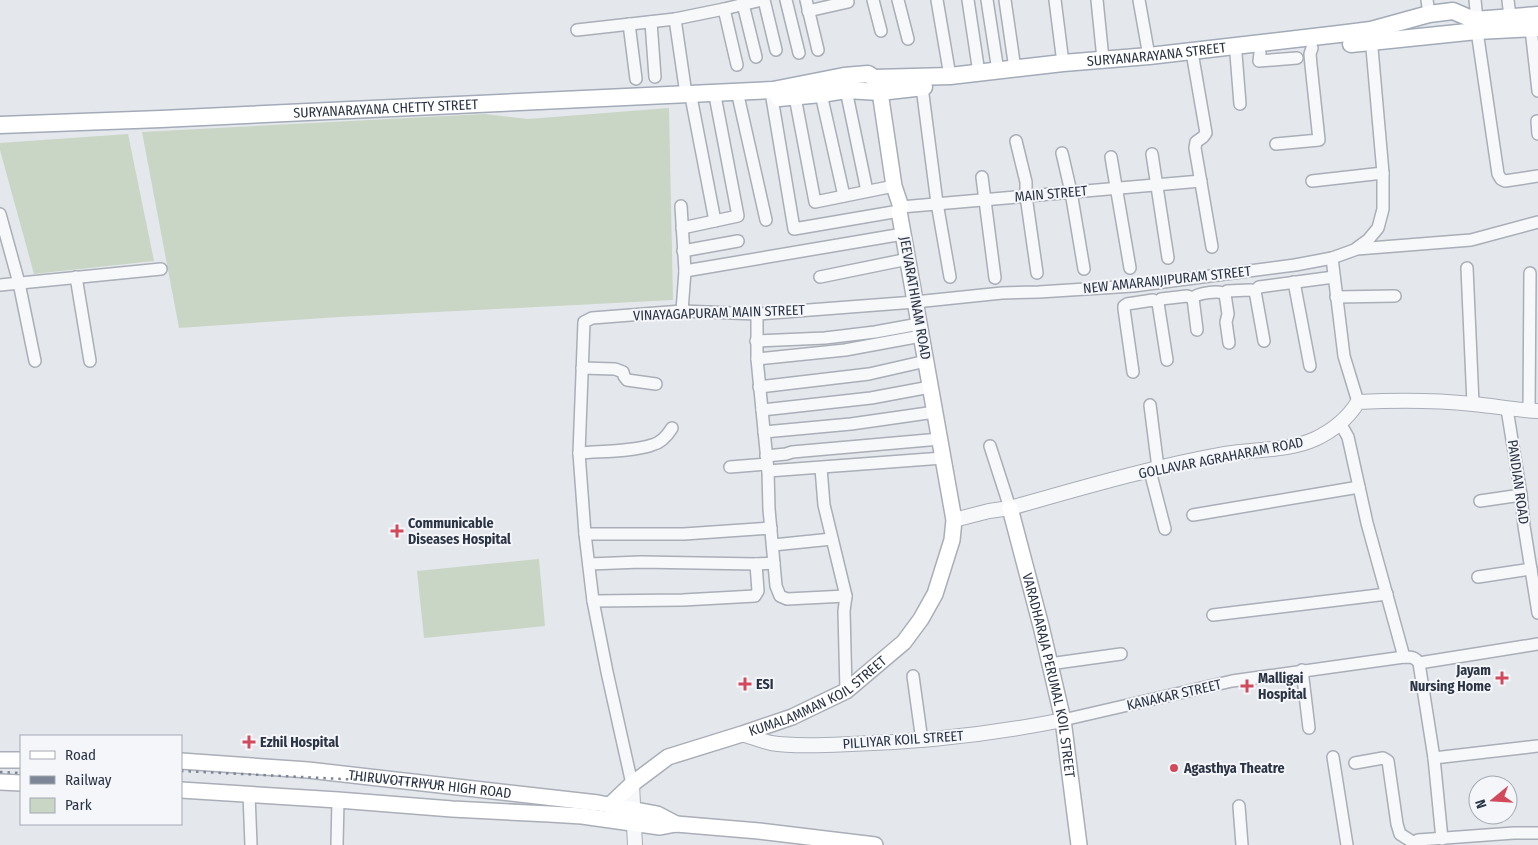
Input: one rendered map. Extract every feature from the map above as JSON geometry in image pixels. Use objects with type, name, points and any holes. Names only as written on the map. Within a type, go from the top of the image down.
[{"type":"main road","name":"SURYANARAYANA STREET","points":[[772,94],[844,76],[868,74],[877,85],[922,87],[1193,58],[1312,48],[1371,36],[1428,7],[1452,6],[1474,20],[1477,26]]},
{"type":"main road","name":"SURYANARAYANA STREET","points":[[1477,26],[1510,17],[1536,24]]},
{"type":"main road","name":"SURYANARAYANA STREET","points":[[772,94],[795,97],[877,85],[1103,59],[1477,26],[1536,24]]},
{"type":"main road","name":"JEEVARATHINAM ROAD","points":[[877,85],[954,520]]},
{"type":"main road","name":"SURYANARAYANA CHETTY STREET","points":[[0,134],[772,94]]},
{"type":"main road","name":"SURYANARAYANA CHETTY STREET","points":[[0,125],[623,98],[689,98],[716,101],[739,100],[772,94]]},
{"type":"main road","name":"VARADHARAJA PERUMAL KOIL STREET","points":[[1010,508],[1063,720],[1079,845]]},
{"type":"main road","name":"KUMALAMMAN KOIL STREET","points":[[610,805],[632,784],[668,757],[792,717],[846,691],[904,642],[921,619],[935,594],[952,540],[954,520]]},
{"type":"main road","points":[[0,760],[20,760]]},
{"type":"main road","name":"THIRUVOTTRIYUR HIGH ROAD","points":[[182,761],[308,770],[610,805],[660,827],[676,824],[760,838],[875,845]]},
{"type":"main road","points":[[0,782],[20,783]]},
{"type":"main road","name":"THIRUVOTTRIYUR HIGH ROAD","points":[[182,790],[452,809],[635,817]]},
{"type":"street","points":[[577,30],[675,19],[724,10],[763,0],[776,50]]},
{"type":"street","points":[[786,0],[799,53]]},
{"type":"street","points":[[818,50],[807,6],[848,2],[847,0]]},
{"type":"street","points":[[874,0],[880,31]]},
{"type":"street","points":[[898,0],[908,39]]},
{"type":"street","points":[[937,0],[950,76]]},
{"type":"street","points":[[968,0],[979,73]]},
{"type":"street","points":[[987,0],[998,71]]},
{"type":"street","points":[[1005,0],[1015,69]]},
{"type":"street","points":[[1054,0],[1063,63]]},
{"type":"street","points":[[1097,0],[1103,59]]},
{"type":"street","points":[[1139,0],[1149,56]]},
{"type":"street","points":[[1475,0],[1498,174],[1501,179],[1505,180],[1538,176]]},
{"type":"street","points":[[1508,0],[1510,17]]},
{"type":"street","points":[[743,4],[756,57]]},
{"type":"street","points":[[724,10],[737,65]]},
{"type":"street","points":[[675,19],[714,221]]},
{"type":"street","points":[[651,22],[655,77]]},
{"type":"street","points":[[629,24],[636,79]]},
{"type":"street","points":[[1536,24],[1538,91]]},
{"type":"street","points":[[1356,248],[1368,240],[1378,228],[1383,209],[1371,36]]},
{"type":"street","points":[[1276,144],[1319,140],[1310,59],[1312,48]]},
{"type":"street","points":[[1260,53],[1259,61],[1298,58]]},
{"type":"street","points":[[1236,54],[1240,104]]},
{"type":"street","points":[[1193,58],[1206,133],[1195,144],[1212,247]]},
{"type":"street","points":[[922,87],[937,203],[950,277]]},
{"type":"street","points":[[846,90],[867,191]]},
{"type":"street","name":"MAIN STREET","points":[[772,94],[794,229],[937,203],[1201,181]]},
{"type":"street","points":[[821,94],[844,196]]},
{"type":"street","points":[[795,97],[815,202],[894,186]]},
{"type":"street","points":[[739,100],[766,220]]},
{"type":"street","points":[[682,228],[738,216],[716,101]]},
{"type":"street","points":[[1538,121],[1538,134]]},
{"type":"street","points":[[1016,141],[1026,182],[1026,196],[1037,273]]},
{"type":"street","points":[[1062,153],[1071,192],[1084,269]]},
{"type":"street","points":[[1152,154],[1168,258]]},
{"type":"street","points":[[1111,157],[1130,268]]},
{"type":"street","points":[[1312,181],[1382,174]]},
{"type":"street","points":[[982,177],[995,278]]},
{"type":"street","points":[[681,206],[685,271],[682,311]]},
{"type":"street","points":[[0,214],[19,283],[35,361]]},
{"type":"street","points":[[1356,248],[1471,240],[1538,222]]},
{"type":"street","points":[[685,271],[903,234]]},
{"type":"street","points":[[683,251],[738,241]]},
{"type":"street","name":"NEW AMARANJIPURAM STREET","points":[[915,302],[1002,293],[1133,286],[1295,265],[1332,258],[1356,248]]},
{"type":"street","points":[[1332,258],[1344,356],[1358,402],[1393,400],[1473,404],[1533,411],[1530,274]]},
{"type":"street","points":[[820,277],[908,259]]},
{"type":"street","points":[[1467,268],[1473,404]]},
{"type":"street","points":[[0,285],[161,269]]},
{"type":"street","points":[[76,277],[90,361]]},
{"type":"street","points":[[1255,291],[1259,287],[1334,277]]},
{"type":"street","points":[[1294,282],[1310,366]]},
{"type":"street","points":[[1225,294],[1227,291],[1255,291]]},
{"type":"street","points":[[1255,291],[1264,341]]},
{"type":"street","points":[[1193,298],[1195,295],[1220,292],[1225,294]]},
{"type":"street","points":[[1225,294],[1229,343]]},
{"type":"street","points":[[1158,303],[1161,299],[1187,296],[1193,298]]},
{"type":"street","points":[[1336,297],[1395,296]]},
{"type":"street","points":[[1193,298],[1197,330]]},
{"type":"street","points":[[1133,372],[1124,306],[1128,303],[1157,301],[1167,360]]},
{"type":"street","name":"VINAYAGAPURAM MAIN STREET","points":[[582,368],[584,322],[592,318],[682,311],[757,314],[915,302]]},
{"type":"street","points":[[757,314],[757,359],[776,586],[780,596],[787,599],[846,596]]},
{"type":"street","points":[[756,341],[825,338],[875,332],[920,330]]},
{"type":"street","points":[[757,359],[845,350],[920,330]]},
{"type":"street","points":[[759,387],[869,374],[926,360]]},
{"type":"street","points":[[636,845],[632,784],[606,672],[593,601],[585,534],[579,453],[582,368],[615,369],[623,372],[627,380],[656,384]]},
{"type":"street","points":[[762,410],[871,398],[930,388]]},
{"type":"street","name":"GOLLAVAR AGRAHARAM ROAD","points":[[954,520],[1010,508],[1079,488],[1226,454],[1295,445],[1314,439],[1340,423],[1348,416],[1358,402]]},
{"type":"street","points":[[1150,405],[1154,470],[1165,529]]},
{"type":"street","name":"PANDIAN ROAD","points":[[1507,409],[1538,613]]},
{"type":"street","points":[[764,432],[851,424],[935,412]]},
{"type":"street","points":[[1340,423],[1348,437],[1366,523],[1404,657],[1416,659],[1419,663],[1434,758],[1442,839]]},
{"type":"street","points":[[579,453],[654,445],[667,437],[672,428]]},
{"type":"street","points":[[767,464],[792,452],[940,439]]},
{"type":"street","points":[[990,446],[1010,508]]},
{"type":"street","points":[[730,467],[767,464],[821,468],[943,458]]},
{"type":"street","points":[[821,468],[824,505],[846,596],[844,611],[846,691]]},
{"type":"street","points":[[1193,515],[1359,488]]},
{"type":"street","points":[[1480,501],[1521,495]]},
{"type":"street","points":[[585,534],[684,534],[771,528]]},
{"type":"street","points":[[774,545],[832,539]]},
{"type":"street","points":[[589,564],[641,562],[774,563]]},
{"type":"street","points":[[593,601],[683,600],[755,596],[758,591],[756,564]]},
{"type":"street","points":[[1478,577],[1531,569]]},
{"type":"street","points":[[1213,615],[1387,594]]},
{"type":"street","points":[[1419,663],[1538,644]]},
{"type":"street","points":[[1049,664],[1121,654]]},
{"type":"street","name":"KANAKAR STREET","points":[[1063,720],[1232,681],[1404,657]]},
{"type":"street","points":[[1302,670],[1309,728]]},
{"type":"street","points":[[913,676],[922,741]]},
{"type":"street","name":"PILLIYAR KOIL STREET","points":[[742,734],[780,744],[828,745],[922,741],[1024,728],[1063,720]]},
{"type":"street","points":[[1434,758],[1538,746]]},
{"type":"street","points":[[1333,757],[1347,845]]},
{"type":"street","points":[[1355,763],[1383,758],[1388,761],[1400,834],[1414,844],[1418,840],[1514,839],[1538,833]]},
{"type":"street","points":[[249,794],[251,845]]},
{"type":"street","points":[[337,845],[338,800]]},
{"type":"street","points":[[1239,806],[1242,845]]},
{"type":"green space","points":[[669,108],[673,300],[339,317],[179,328],[142,132],[485,114],[528,119]]},
{"type":"green space","points":[[128,134],[154,261],[34,274],[0,150],[0,143]]},
{"type":"green space","points":[[539,559],[545,626],[424,638],[417,571]]},
{"type":"railway","points":[[182,771],[444,784]]},
{"type":"railway","points":[[0,772],[20,773]]},
{"type":"place","name":"Communicable Diseases Hospital","points":[[397,531]]},
{"type":"place","name":"Jayam Nursing Home","points":[[1502,678]]},
{"type":"place","name":"ESI","points":[[745,684]]},
{"type":"place","name":"Malligai Hospital","points":[[1247,686]]},
{"type":"place","name":"Ezhil Hospital","points":[[249,742]]},
{"type":"place","name":"Agasthya Theatre","points":[[1174,768]]}]
